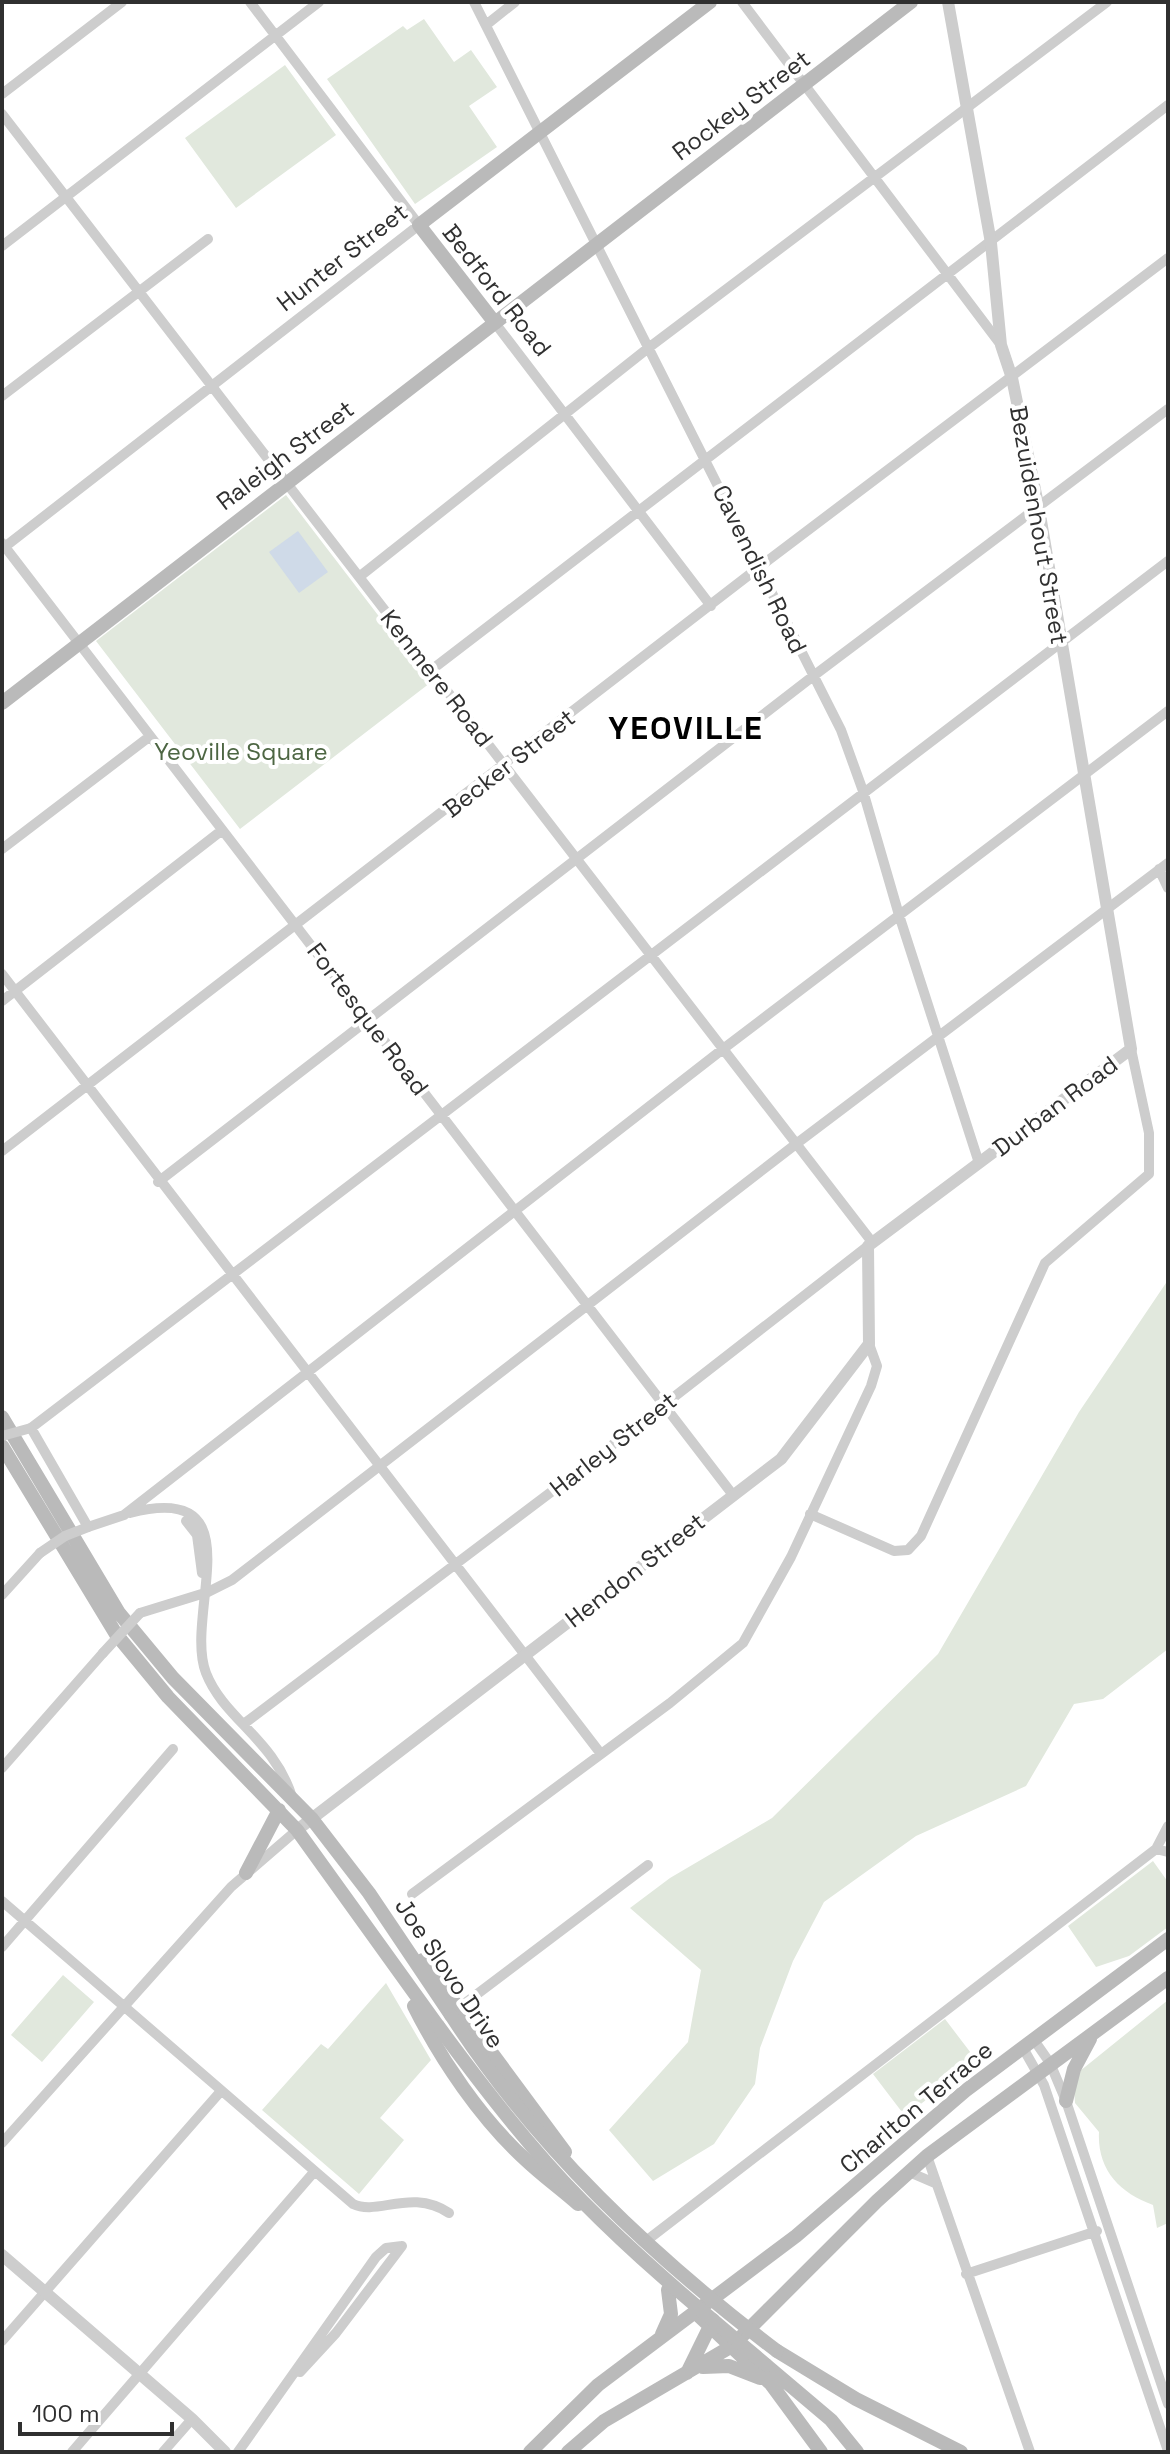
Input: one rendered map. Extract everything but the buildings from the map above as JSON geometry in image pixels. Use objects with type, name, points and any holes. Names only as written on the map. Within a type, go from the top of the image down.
[{"type":"main road","name":"Hunter Street","points":[[419,225],[710,2]]},
{"type":"main road","name":"Rockey Street","points":[[596,244],[911,2]]},
{"type":"main road","name":"Bedford Road","points":[[419,225],[495,323]]},
{"type":"main road","name":"Raleigh Street","points":[[2,703],[596,244]]},
{"type":"main road","name":"Joe Slovo Drive","points":[[2,1417],[119,1613],[173,1678],[312,1819],[456,2011],[510,2096],[592,2192],[699,2292],[777,2351],[856,2399],[961,2452]]},
{"type":"main road","name":"Joe Slovo Drive","points":[[2,1446],[93,1601],[123,1644],[196,1727],[297,1830],[503,2112],[580,2199],[656,2273],[831,2420],[857,2452]]},
{"type":"main road","points":[[246,1873],[279,1810]]},
{"type":"main road","name":"Charlton Terrace","points":[[530,2452],[588,2394],[819,2217],[917,2130],[1168,1939]]},
{"type":"main road","name":"Charlton Terrace","points":[[568,2452],[604,2421],[732,2346],[927,2156],[1168,1978]]},
{"type":"main road","points":[[409,1987],[418,2012],[454,2072],[511,2145],[771,2384],[821,2452]]},
{"type":"main road","points":[[456,2011],[580,2172],[646,2241],[711,2301],[710,2327],[691,2371]]},
{"type":"main road","points":[[1066,2101],[1074,2069],[1094,2032]]},
{"type":"main road","points":[[660,2338],[671,2314],[668,2290]]},
{"type":"main road","points":[[691,2371],[729,2366],[771,2384]]},
{"type":"street","points":[[2,94],[122,2]]},
{"type":"street","name":"Bedford Road","points":[[250,2],[419,225]]},
{"type":"street","points":[[2,246],[319,2]]},
{"type":"street","name":"Cavendish Road","points":[[474,2],[841,730],[863,791],[937,1037],[979,1163]]},
{"type":"street","points":[[486,25],[515,2]]},
{"type":"street","points":[[742,2],[1001,345]]},
{"type":"street","name":"Bezuidenhout Street","points":[[948,2],[991,243],[1001,345],[1012,378],[1039,509],[1131,1049]]},
{"type":"street","points":[[359,577],[647,349],[1107,2]]},
{"type":"street","points":[[430,671],[1168,105]]},
{"type":"street","name":"Kenmere Road","points":[[2,114],[506,766],[870,1244]]},
{"type":"street","name":"Hunter Street","points":[[3,546],[419,225]]},
{"type":"street","points":[[2,396],[208,239]]},
{"type":"street","name":"Becker Street","points":[[2,1151],[506,766],[758,568],[1168,258]]},
{"type":"street","name":"Bedford Road","points":[[495,323],[711,606]]},
{"type":"street","points":[[158,1182],[812,677],[1168,409]]},
{"type":"street","name":"Fortesque Road","points":[[3,546],[733,1495]]},
{"type":"street","points":[[2,1436],[31,1428],[233,1277],[863,791],[1168,561]]},
{"type":"street","points":[[124,1515],[305,1371],[723,1049],[1168,711]]},
{"type":"street","points":[[2,849],[149,737]]},
{"type":"street","points":[[2,1001],[221,831]]},
{"type":"street","points":[[2,1768],[140,1613],[206,1595],[232,1580],[796,1144],[1164,866],[1168,888]]},
{"type":"street","points":[[2,974],[158,1182],[601,1754]]},
{"type":"street","points":[[810,1514],[894,1551],[908,1550],[921,1536],[1045,1263],[1149,1174],[1150,1143],[1131,1049]]},
{"type":"street","name":"Durban Road","points":[[979,1163],[1131,1049]]},
{"type":"street","name":"Harley Street","points":[[245,1723],[979,1163]]},
{"type":"street","points":[[412,1894],[601,1754],[743,1643],[762,1614],[871,1386],[877,1366],[869,1344],[870,1244]]},
{"type":"street","name":"Hendon Street","points":[[297,1830],[790,1450],[869,1344]]},
{"type":"street","points":[[31,1428],[88,1527]]},
{"type":"street","points":[[2,1595],[40,1553],[65,1536],[88,1527],[136,1512],[177,1517],[192,1526],[199,1541],[206,1595],[205,1669],[216,1689],[279,1763],[293,1799]]},
{"type":"street","points":[[2,1947],[173,1749]]},
{"type":"street","points":[[646,2241],[1156,1849],[1168,1826]]},
{"type":"street","points":[[2,2143],[122,2005],[246,1873],[297,1830]]},
{"type":"street","points":[[1156,1849],[1168,1852]]},
{"type":"street","points":[[456,2011],[648,1865]]},
{"type":"street","points":[[2,1901],[358,2207],[417,2202],[438,2206],[449,2213]]},
{"type":"street","points":[[1028,2044],[1066,2101],[1168,2404]]},
{"type":"street","points":[[1044,2067],[1093,2232],[1168,2451]]},
{"type":"street","points":[[2,2341],[221,2091]]},
{"type":"street","points":[[927,2156],[1030,2452]]},
{"type":"street","points":[[72,2452],[314,2172]]},
{"type":"street","points":[[909,2172],[937,2184]]},
{"type":"street","points":[[966,2274],[1109,2228]]},
{"type":"street","points":[[238,2452],[284,2386],[376,2257],[386,2248],[402,2246],[336,2333],[284,2386]]},
{"type":"street","points":[[2,2255],[192,2419],[225,2452]]},
{"type":"street","points":[[1120,2306],[1133,2300]]},
{"type":"street","points":[[1147,2384],[1160,2380]]},
{"type":"street","points":[[163,2452],[192,2419]]},
{"type":"green space","points":[[424,19],[454,62],[471,50],[497,87],[469,106],[497,147],[415,204],[327,79],[403,26],[407,30]]},
{"type":"green space","points":[[285,65],[336,135],[236,208],[185,138]]},
{"type":"green space","name":"Yeoville Square","points":[[286,495],[430,683],[240,829],[96,641]]},
{"type":"green space","points":[[1168,1280],[1168,1649],[1103,1699],[1074,1704],[1026,1786],[916,1836],[824,1902],[793,1961],[760,2048],[755,2084],[714,2144],[653,2181],[609,2130],[688,2042],[701,1970],[630,1908],[670,1878],[772,1818],[938,1654],[1079,1412]]},
{"type":"green space","points":[[1153,1861],[1168,1882],[1168,1927],[1129,1956],[1096,1967],[1068,1926]]},
{"type":"green space","points":[[63,1975],[94,2002],[42,2062],[11,2035]]},
{"type":"green space","points":[[386,1983],[431,2060],[380,2118],[404,2140],[359,2194],[262,2110],[321,2044],[328,2049]]},
{"type":"green space","points":[[1168,2000],[1168,2223],[1157,2228],[1153,2205],[1130,2194],[1106,2168],[1099,2145],[1099,2132],[1075,2103],[1074,2089],[1080,2071]]},
{"type":"green space","points":[[945,2019],[977,2061],[905,2116],[873,2074]]},
{"type":"water","points":[[298,531],[328,572],[299,593],[269,552]]},
{"type":"district","name":"YEOVILLE","points":[[686,728]]}]
